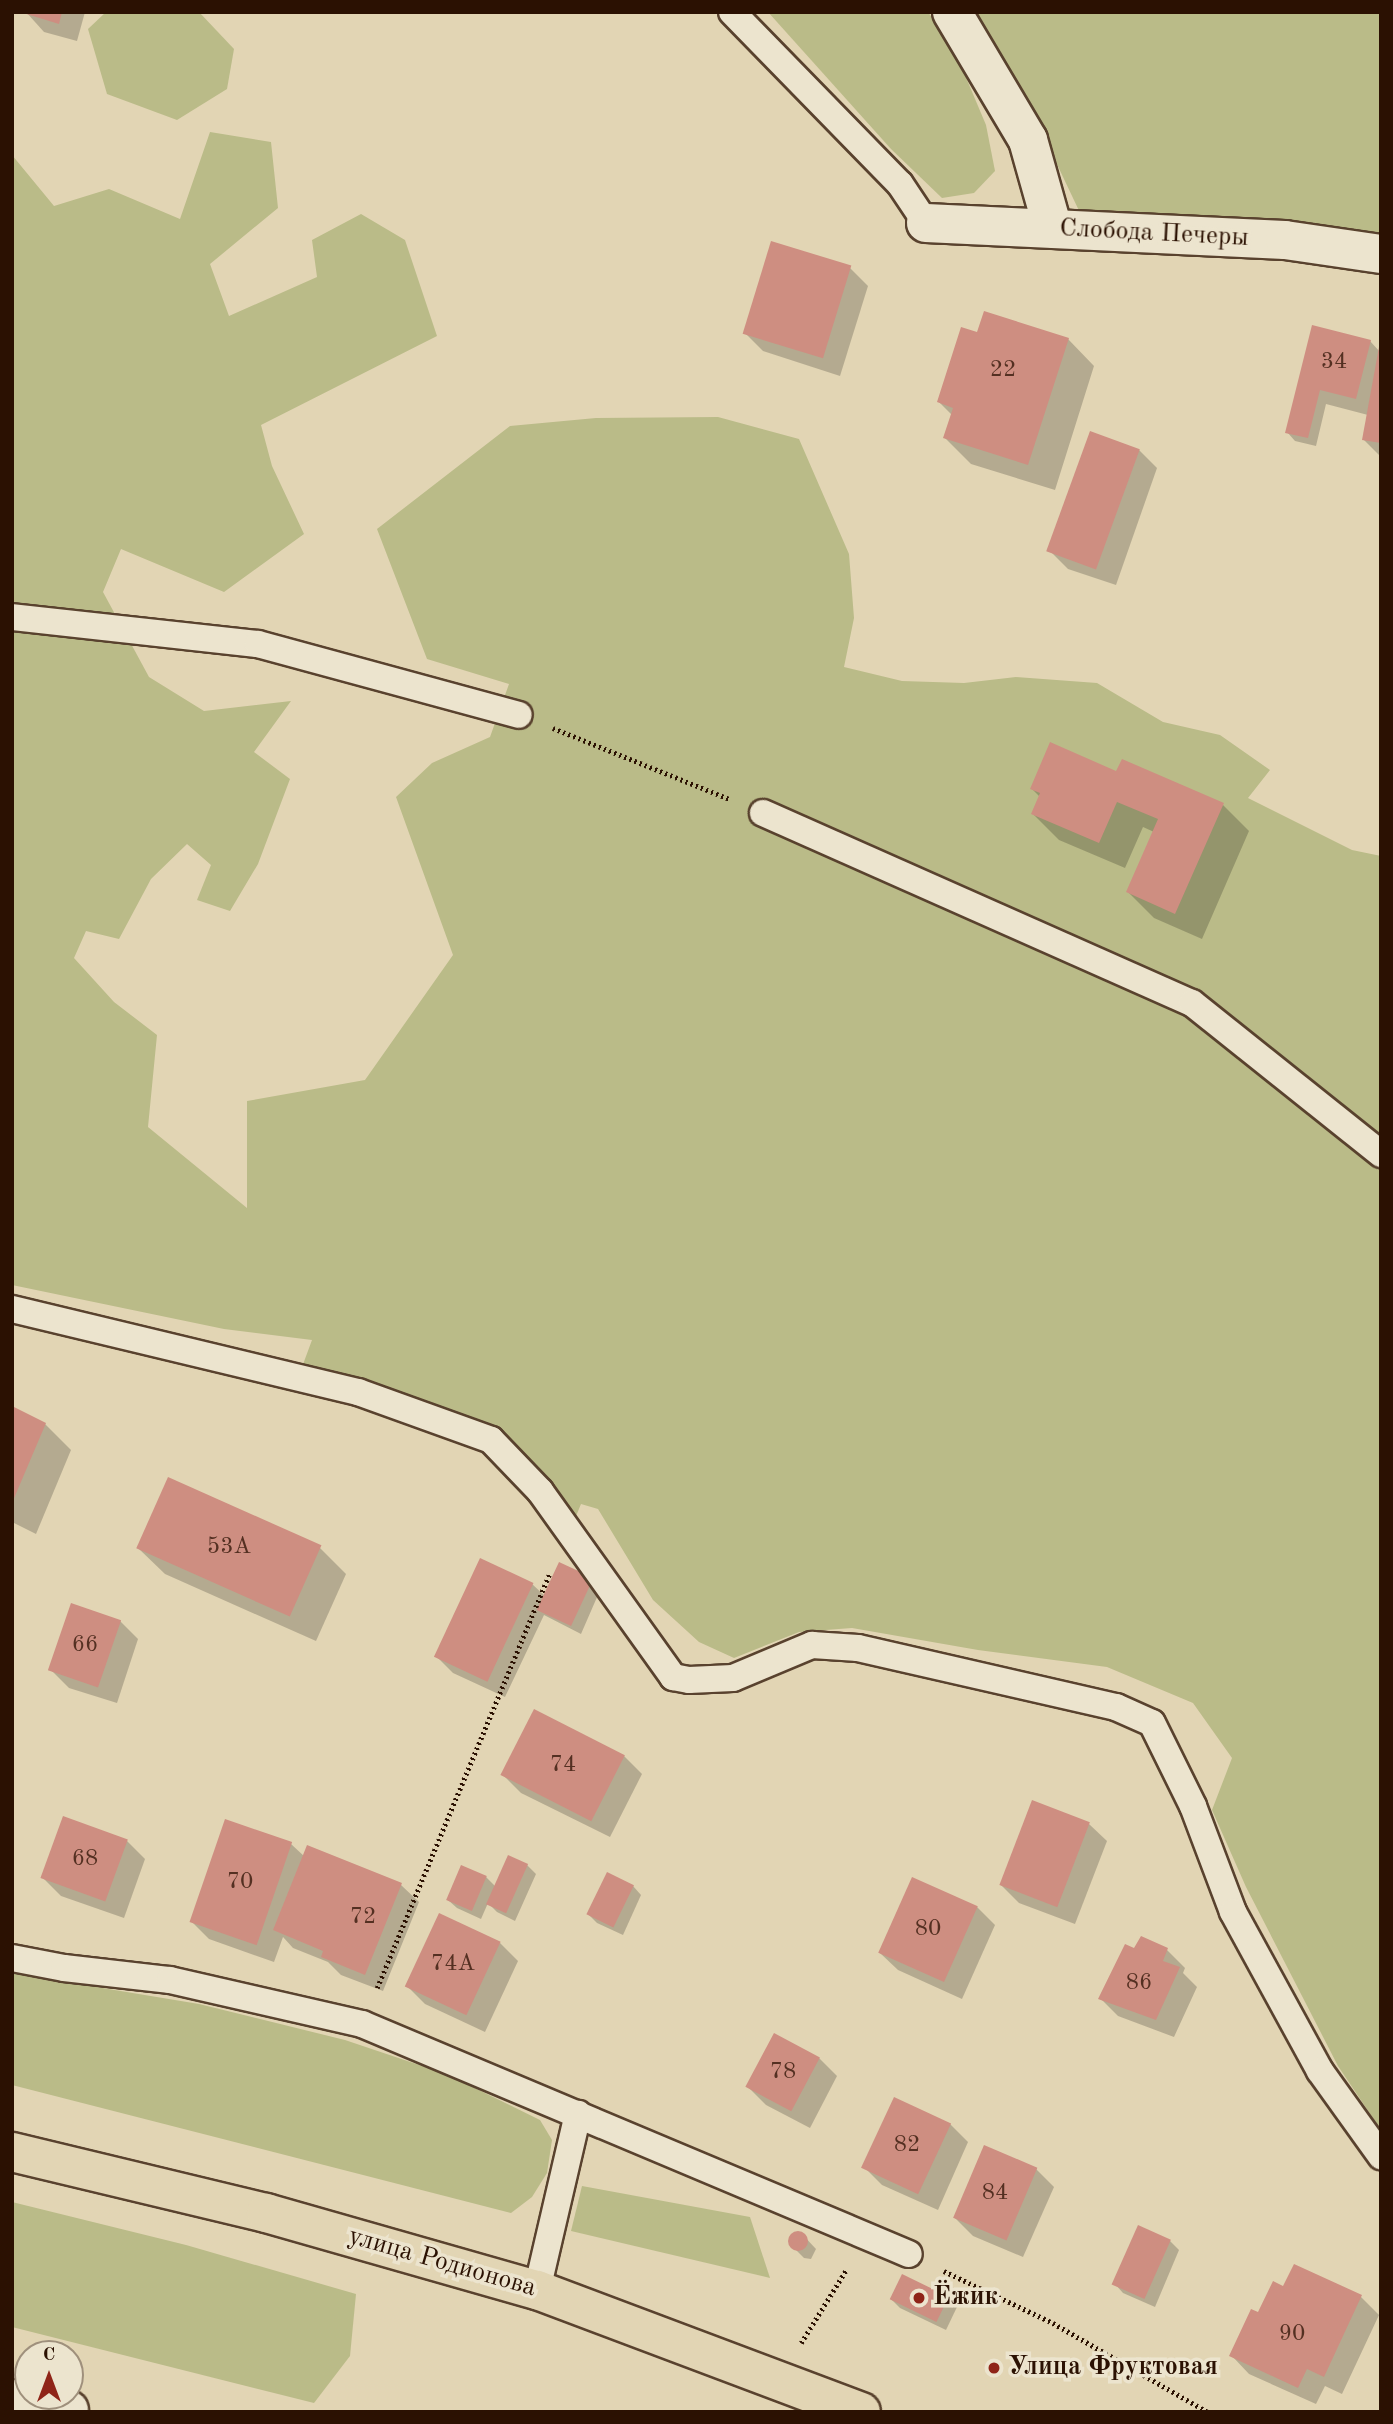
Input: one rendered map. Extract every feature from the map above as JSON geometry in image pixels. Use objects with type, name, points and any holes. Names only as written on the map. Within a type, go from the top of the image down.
[{"type":"main road","name":"улица Родионова","points":[[12,2152],[266,2213],[537,2290],[861,2412]]},
{"type":"street","points":[[952,12],[1028,140],[1054,229]]},
{"type":"street","name":"Слобода Печеры","points":[[926,223],[1285,240],[1381,254]]},
{"type":"lane","points":[[732,12],[900,184],[926,223]]},
{"type":"lane","points":[[12,617],[258,644],[519,715]]},
{"type":"lane","points":[[763,813],[1192,1003],[1381,1154]]},
{"type":"lane","points":[[12,1309],[358,1392],[491,1440],[540,1491],[673,1676],[689,1680],[733,1678],[812,1645],[858,1648],[1116,1707],[1152,1723],[1193,1806],[1233,1912],[1320,2071],[1381,2155]]},
{"type":"lane","points":[[12,1958],[64,1968],[170,1980],[362,2024],[909,2254]]},
{"type":"lane","points":[[537,2290],[578,2114]]},
{"type":"path","points":[[519,715],[763,813]]},
{"type":"path","points":[[362,2024],[568,1530]]},
{"type":"path","points":[[777,2379],[829,2302],[866,2236]]},
{"type":"path","points":[[909,2254],[1053,2323],[1208,2412]]},
{"type":"green space","points":[[106,12],[199,12],[234,49],[227,89],[177,120],[107,94],[88,29]]},
{"type":"green space","points":[[768,12],[928,12],[954,49],[986,125],[995,171],[974,193],[942,198],[891,149]]},
{"type":"green space","points":[[968,12],[1381,12],[1381,241],[1082,217],[1045,139]]},
{"type":"green space","points":[[210,132],[271,142],[278,208],[210,264],[229,316],[317,277],[312,240],[361,214],[405,240],[437,336],[261,425],[272,466],[304,534],[224,592],[121,549],[103,592],[149,677],[204,711],[291,701],[254,752],[290,779],[258,864],[230,911],[197,900],[211,865],[187,844],[151,879],[119,939],[86,931],[74,958],[114,1002],[157,1035],[148,1127],[247,1208],[247,1101],[365,1080],[453,955],[396,797],[432,763],[490,737],[509,684],[427,659],[377,529],[510,426],[596,418],[718,417],[799,439],[849,554],[854,618],[844,667],[902,681],[964,683],[1016,677],[1097,683],[1163,722],[1220,735],[1270,770],[1248,798],[1352,850],[1381,856],[1381,2130],[1338,2066],[1246,1887],[1212,1810],[1232,1758],[1193,1703],[1107,1667],[978,1650],[852,1628],[799,1632],[734,1658],[699,1642],[653,1600],[598,1509],[581,1504],[567,1538],[496,1458],[426,1426],[295,1386],[312,1340],[224,1329],[12,1285],[12,155],[54,206],[109,189],[180,219]]},
{"type":"green space","points":[[12,1973],[199,2004],[345,2040],[446,2074],[540,2120],[552,2140],[547,2173],[532,2197],[511,2213],[12,2085]]},
{"type":"green space","points":[[582,2186],[750,2217],[770,2278],[571,2231]]},
{"type":"green space","points":[[12,2202],[186,2245],[356,2294],[350,2356],[314,2403],[84,2345],[84,2340],[64,2340],[12,2327]]},
{"type":"building","points":[[20,12],[62,12],[59,24]]},
{"type":"building","points":[[771,241],[851,266],[823,358],[743,334]]},
{"type":"building","points":[[984,311],[1069,338],[1028,465],[943,438],[953,408],[937,402],[961,327],[977,332]]},
{"type":"building","points":[[1312,325],[1371,340],[1356,399],[1320,390],[1308,438],[1285,433]]},
{"type":"building","points":[[1381,347],[1381,443],[1362,440]]},
{"type":"building","points":[[1090,431],[1140,449],[1096,569],[1046,551]]},
{"type":"building","points":[[1050,742],[1116,771],[1122,759],[1224,803],[1175,914],[1126,892],[1158,819],[1117,802],[1099,843],[1031,814],[1040,793],[1030,789]]},
{"type":"building","points":[[12,1406],[46,1423],[12,1503]]},
{"type":"building","points":[[168,1477],[321,1545],[290,1617],[136,1548]]},
{"type":"building","points":[[480,1558],[533,1583],[487,1682],[434,1657]]},
{"type":"building","points":[[559,1562],[593,1578],[571,1626],[537,1610]]},
{"type":"building","points":[[71,1603],[121,1620],[98,1687],[48,1670]]},
{"type":"building","points":[[534,1709],[625,1755],[591,1821],[500,1775]]},
{"type":"building","points":[[1032,1800],[1090,1822],[1057,1907],[999,1885]]},
{"type":"building","points":[[63,1816],[128,1840],[105,1902],[40,1878]]},
{"type":"building","points":[[225,1819],[292,1842],[257,1945],[190,1922]]},
{"type":"building","points":[[307,1845],[402,1883],[365,1975],[321,1957],[323,1951],[273,1930]]},
{"type":"building","points":[[508,1855],[528,1864],[506,1913],[486,1904]]},
{"type":"building","points":[[461,1865],[487,1876],[472,1911],[446,1900]]},
{"type":"building","points":[[607,1872],[634,1885],[613,1927],[586,1914]]},
{"type":"building","points":[[912,1877],[978,1906],[944,1982],[878,1953]]},
{"type":"building","points":[[439,1913],[501,1942],[466,2015],[405,1986]]},
{"type":"building","points":[[1141,1936],[1168,1948],[1163,1961],[1180,1967],[1156,2020],[1098,1999],[1125,1944],[1134,1948]]},
{"type":"building","points":[[774,2033],[820,2057],[791,2111],[745,2087]]},
{"type":"building","points":[[894,2097],[951,2124],[918,2194],[861,2168]]},
{"type":"building","points":[[984,2145],[1037,2168],[1007,2240],[953,2218]]},
{"type":"building","points":[[1138,2225],[1171,2240],[1144,2299],[1112,2284]]},
{"type":"building","points":[[798,2231],[805,2234],[808,2241],[805,2248],[798,2251],[791,2248],[788,2241],[791,2234]]},
{"type":"building","points":[[1294,2264],[1362,2295],[1324,2377],[1307,2369],[1298,2388],[1229,2356],[1251,2309],[1258,2312],[1273,2281],[1283,2286]]},
{"type":"building","name":"Ёжик","points":[[902,2274],[949,2297],[936,2322],[890,2299]]},
{"type":"place","name":"Ёжик","points":[[919,2298]]},
{"type":"place","name":"Улица Фруктовая","points":[[994,2368]]}]
